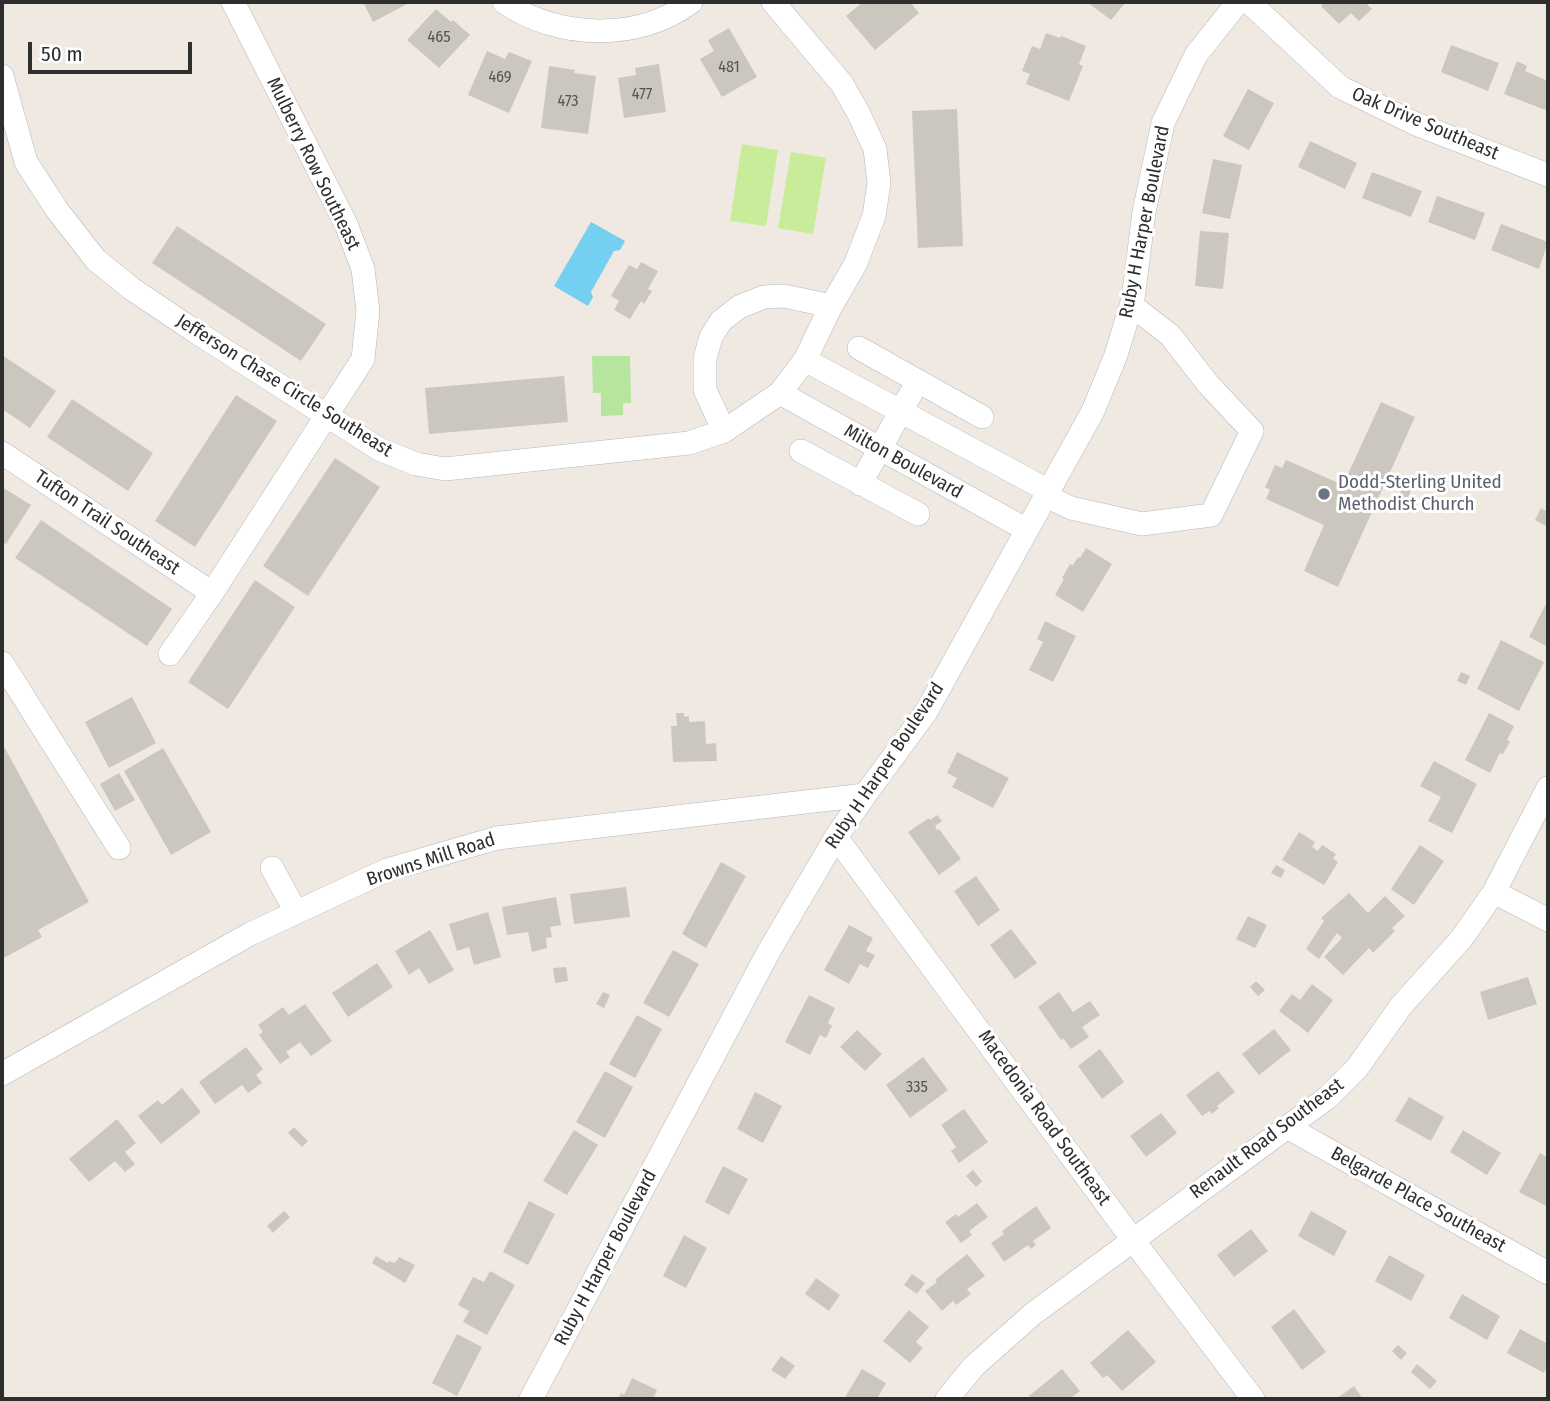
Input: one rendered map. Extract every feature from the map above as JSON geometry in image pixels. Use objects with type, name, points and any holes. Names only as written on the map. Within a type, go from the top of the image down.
[{"type":"street","name":"Mulberry Row Southeast","points":[[170,654],[363,359],[368,311],[363,269],[346,224],[233,2]]},
{"type":"street","points":[[504,2],[518,11],[559,26],[601,31],[648,25],[691,2]]},
{"type":"street","name":"Jefferson Chase Circle Southeast","points":[[2,76],[26,162],[57,210],[96,260],[132,289],[196,332],[379,449],[416,464],[445,469],[689,443],[724,431],[780,393],[805,360],[831,306],[855,265],[874,216],[879,183],[875,149],[842,84],[773,2]]},
{"type":"street","name":"Ruby H Harper Boulevard","points":[[531,1399],[769,951],[836,836],[926,712],[1093,411],[1116,355],[1131,306],[1144,212],[1163,123],[1196,55],[1238,2]]},
{"type":"street","name":"Oak Drive Southeast","points":[[1249,2],[1340,87],[1416,124],[1548,175]]},
{"type":"street","points":[[724,431],[705,390],[705,358],[711,337],[721,321],[738,307],[764,297],[784,296],[831,306]]},
{"type":"street","points":[[805,360],[1071,508],[1142,524],[1211,515],[1252,430],[1209,384],[1170,335],[1131,306]]},
{"type":"street","points":[[859,348],[982,417]]},
{"type":"street","points":[[860,484],[918,381]]},
{"type":"street","name":"Milton Boulevard","points":[[780,393],[1027,530]]},
{"type":"street","points":[[801,451],[918,514]]},
{"type":"street","name":"Tufton Trail Southeast","points":[[2,453],[212,593]]},
{"type":"street","points":[[2,663],[119,848]]},
{"type":"street","name":"Renault Road Southeast","points":[[947,1399],[974,1366],[1034,1313],[1327,1098],[1357,1068],[1401,1006],[1462,938],[1494,892],[1548,788]]},
{"type":"street","name":"Browns Mill Road","points":[[4,1067],[250,934],[387,870],[497,838],[864,794]]},
{"type":"street","name":"Macedonia Road Southeast","points":[[836,836],[1252,1399]]},
{"type":"street","points":[[272,868],[296,912]]},
{"type":"street","points":[[1494,892],[1548,919]]},
{"type":"street","name":"Belgarde Place Southeast","points":[[1287,1127],[1548,1273]]},
{"type":"green space","points":[[742,144],[778,150],[766,226],[730,221]]},
{"type":"green space","points":[[791,152],[826,158],[813,234],[778,228]]},
{"type":"green space","points":[[592,356],[630,356],[631,403],[623,403],[623,415],[601,416],[601,393],[593,393]]},
{"type":"water","points":[[591,222],[625,241],[620,250],[614,251],[591,292],[593,297],[588,306],[554,286]]},
{"type":"building","points":[[363,2],[411,2],[373,22]]},
{"type":"building","points":[[863,2],[910,2],[919,13],[875,50],[846,16]]},
{"type":"building","points":[[1087,2],[1126,2],[1111,20]]},
{"type":"building","points":[[1325,2],[1365,2],[1372,9],[1359,21],[1351,13],[1339,24],[1321,6]]},
{"type":"building","points":[[436,9],[470,35],[439,68],[407,40]]},
{"type":"building","points":[[729,28],[757,77],[722,97],[700,59],[714,51],[708,40]]},
{"type":"building","points":[[1046,33],[1086,46],[1079,64],[1083,66],[1069,101],[1026,84],[1030,74],[1022,71],[1032,46],[1040,49]]},
{"type":"building","points":[[1451,45],[1499,63],[1488,91],[1441,72]]},
{"type":"building","points":[[487,51],[505,59],[509,52],[532,61],[509,113],[468,95]]},
{"type":"building","points":[[1517,61],[1527,66],[1525,71],[1548,81],[1548,111],[1504,94]]},
{"type":"building","points":[[659,64],[666,112],[624,118],[618,78],[636,75],[635,68]]},
{"type":"building","points":[[549,66],[596,76],[588,134],[541,128]]},
{"type":"building","points":[[1248,89],[1274,103],[1249,150],[1223,136]]},
{"type":"building","points":[[957,109],[963,246],[918,248],[912,111]]},
{"type":"building","points":[[1310,141],[1357,163],[1345,189],[1298,167]]},
{"type":"building","points":[[1213,159],[1242,165],[1230,219],[1202,213]]},
{"type":"building","points":[[1372,172],[1422,191],[1411,217],[1362,198]]},
{"type":"building","points":[[1437,196],[1485,213],[1475,240],[1428,222]]},
{"type":"building","points":[[1501,224],[1548,242],[1539,269],[1491,250]]},
{"type":"building","points":[[177,226],[326,324],[301,361],[152,263]]},
{"type":"building","points":[[1200,231],[1229,233],[1223,289],[1195,286]]},
{"type":"building","points":[[641,262],[658,271],[648,289],[652,291],[644,304],[641,301],[630,319],[614,310],[619,301],[611,296],[629,265],[637,269]]},
{"type":"building","points":[[2,355],[56,391],[30,428],[2,409]]},
{"type":"building","points":[[564,376],[568,422],[429,434],[425,388]]},
{"type":"building","points":[[236,395],[277,421],[195,547],[155,521]]},
{"type":"building","points":[[72,399],[153,453],[128,491],[47,437]]},
{"type":"building","name":"Dodd-Sterling United Methodist Church","points":[[1381,402],[1415,417],[1338,587],[1304,571],[1324,525],[1266,499],[1270,490],[1265,487],[1275,465],[1282,468],[1286,460],[1343,485]]},
{"type":"building","points":[[335,458],[380,487],[308,596],[263,566]]},
{"type":"building","points":[[2,487],[31,505],[6,544],[2,542]]},
{"type":"building","points":[[1403,487],[1411,490],[1404,507],[1395,503]]},
{"type":"building","points":[[1541,508],[1548,512],[1548,527],[1535,520]]},
{"type":"building","points":[[41,520],[172,609],[147,646],[15,558]]},
{"type":"building","points":[[1086,548],[1112,564],[1083,612],[1055,595],[1070,564],[1073,565],[1078,557],[1080,558]]},
{"type":"building","points":[[255,580],[295,607],[228,709],[188,682]]},
{"type":"building","points":[[1548,600],[1548,647],[1529,637]]},
{"type":"building","points":[[1045,621],[1076,636],[1053,682],[1029,670],[1043,642],[1037,639]]},
{"type":"building","points":[[1501,640],[1544,662],[1519,711],[1477,689]]},
{"type":"building","points":[[1461,672],[1470,676],[1466,685],[1457,681]]},
{"type":"building","points":[[132,697],[156,743],[109,768],[85,722]]},
{"type":"building","points":[[676,713],[689,716],[689,722],[705,721],[706,744],[716,743],[717,761],[673,762],[671,726],[677,726]]},
{"type":"building","points":[[1489,713],[1514,726],[1507,740],[1510,742],[1503,754],[1500,753],[1490,773],[1465,760]]},
{"type":"building","points":[[2,743],[89,902],[38,930],[42,937],[2,959]]},
{"type":"building","points":[[163,748],[211,832],[171,855],[124,771]]},
{"type":"building","points":[[957,752],[1009,778],[993,808],[952,787],[957,778],[947,773]]},
{"type":"building","points":[[1434,761],[1477,784],[1452,833],[1428,821],[1441,797],[1420,786]]},
{"type":"building","points":[[119,773],[135,800],[115,811],[100,784]]},
{"type":"building","points":[[937,815],[942,821],[935,826],[937,830],[939,829],[961,859],[939,875],[908,832]]},
{"type":"building","points":[[1299,832],[1315,842],[1312,847],[1318,851],[1322,845],[1336,854],[1333,858],[1338,862],[1324,885],[1282,860]]},
{"type":"building","points":[[1420,845],[1444,861],[1414,905],[1391,889]]},
{"type":"building","points":[[721,862],[746,876],[706,948],[682,934]]},
{"type":"building","points":[[1276,865],[1285,870],[1281,878],[1271,873]]},
{"type":"building","points":[[976,876],[1000,910],[978,926],[954,891]]},
{"type":"building","points":[[626,887],[630,917],[574,924],[570,894]]},
{"type":"building","points":[[1349,893],[1368,913],[1385,896],[1405,916],[1392,928],[1395,931],[1373,953],[1369,948],[1343,975],[1324,957],[1342,938],[1337,933],[1319,959],[1306,949],[1324,921],[1321,918]]},
{"type":"building","points":[[556,897],[561,925],[550,927],[552,937],[546,938],[547,948],[532,952],[528,932],[507,935],[502,907]]},
{"type":"building","points":[[488,912],[501,957],[474,965],[469,947],[457,951],[449,924]]},
{"type":"building","points":[[1248,916],[1267,925],[1255,948],[1236,939]]},
{"type":"building","points":[[849,925],[873,938],[866,951],[875,955],[868,968],[860,964],[849,984],[824,970]]},
{"type":"building","points":[[1011,929],[1037,963],[1015,979],[990,945]]},
{"type":"building","points":[[430,930],[454,970],[429,984],[419,968],[409,975],[395,951]]},
{"type":"building","points":[[673,950],[699,964],[669,1017],[643,1003]]},
{"type":"building","points":[[377,963],[393,987],[348,1017],[332,993]]},
{"type":"building","points":[[566,967],[568,981],[555,983],[553,968]]},
{"type":"building","points":[[1528,977],[1537,1004],[1488,1020],[1480,992]]},
{"type":"building","points":[[1256,981],[1265,990],[1258,996],[1250,987]]},
{"type":"building","points":[[1312,984],[1333,1000],[1308,1033],[1279,1011],[1292,994],[1300,1000]]},
{"type":"building","points":[[603,992],[610,995],[604,1008],[596,1004]]},
{"type":"building","points":[[1059,992],[1073,1012],[1090,1001],[1100,1015],[1082,1027],[1089,1037],[1071,1049],[1063,1038],[1061,1040],[1038,1007]]},
{"type":"building","points":[[809,995],[835,1008],[828,1023],[832,1026],[826,1038],[820,1035],[810,1055],[785,1042]]},
{"type":"building","points":[[305,1004],[332,1041],[311,1056],[300,1042],[286,1052],[290,1057],[280,1064],[259,1035],[263,1032],[258,1025],[283,1007],[289,1015]]},
{"type":"building","points":[[637,1015],[662,1029],[635,1078],[609,1064]]},
{"type":"building","points":[[1274,1029],[1291,1050],[1259,1075],[1242,1054]]},
{"type":"building","points":[[857,1030],[882,1054],[865,1071],[840,1047]]},
{"type":"building","points":[[246,1047],[263,1069],[256,1075],[262,1083],[248,1093],[242,1085],[215,1104],[199,1082]]},
{"type":"building","points":[[1100,1049],[1124,1082],[1102,1099],[1078,1066]]},
{"type":"building","points":[[923,1057],[948,1090],[910,1118],[886,1085]]},
{"type":"building","points":[[605,1071],[633,1087],[605,1138],[576,1122]]},
{"type":"building","points":[[1218,1071],[1235,1092],[1217,1106],[1219,1108],[1212,1114],[1210,1111],[1202,1116],[1186,1095]]},
{"type":"building","points":[[182,1088],[201,1112],[161,1144],[138,1116],[158,1100],[162,1105]]},
{"type":"building","points":[[755,1092],[782,1106],[763,1143],[737,1129]]},
{"type":"building","points":[[1409,1097],[1444,1117],[1431,1141],[1395,1121]]},
{"type":"building","points":[[964,1109],[988,1142],[959,1163],[951,1151],[956,1147],[941,1125]]},
{"type":"building","points":[[1161,1113],[1177,1133],[1146,1157],[1130,1136]]},
{"type":"building","points":[[117,1119],[136,1143],[125,1152],[135,1164],[125,1172],[115,1161],[89,1182],[69,1159]]},
{"type":"building","points":[[294,1127],[308,1141],[302,1147],[288,1133]]},
{"type":"building","points":[[574,1130],[598,1145],[567,1195],[543,1181]]},
{"type":"building","points":[[1463,1130],[1501,1153],[1487,1175],[1450,1152]]},
{"type":"building","points":[[1540,1153],[1548,1158],[1548,1207],[1519,1192]]},
{"type":"building","points":[[723,1166],[748,1179],[729,1215],[705,1202]]},
{"type":"building","points":[[973,1170],[982,1181],[976,1187],[966,1176]]},
{"type":"building","points":[[529,1201],[555,1214],[528,1265],[503,1252]]},
{"type":"building","points":[[977,1203],[988,1217],[969,1231],[972,1235],[961,1243],[945,1222],[956,1214],[958,1217]]},
{"type":"building","points":[[1036,1206],[1051,1228],[1033,1241],[1036,1245],[1031,1249],[1028,1245],[1004,1262],[991,1243],[1004,1234],[1002,1231]]},
{"type":"building","points":[[284,1211],[290,1217],[273,1233],[267,1226]]},
{"type":"building","points":[[1311,1211],[1347,1231],[1334,1256],[1298,1236]]},
{"type":"building","points":[[1251,1229],[1268,1251],[1234,1277],[1217,1255]]},
{"type":"building","points":[[684,1235],[707,1248],[686,1288],[663,1276]]},
{"type":"building","points":[[967,1254],[985,1276],[967,1289],[971,1294],[956,1305],[953,1301],[942,1311],[925,1291]]},
{"type":"building","points":[[1389,1255],[1425,1275],[1411,1301],[1375,1281]]},
{"type":"building","points":[[376,1256],[388,1263],[395,1263],[399,1257],[415,1265],[405,1283],[372,1263]]},
{"type":"building","points":[[490,1271],[515,1285],[487,1335],[463,1322],[469,1311],[458,1305],[473,1277],[484,1282]]},
{"type":"building","points":[[912,1274],[925,1283],[917,1294],[904,1285]]},
{"type":"building","points":[[816,1278],[840,1295],[829,1311],[805,1294]]},
{"type":"building","points":[[1462,1294],[1500,1316],[1487,1340],[1449,1318]]},
{"type":"building","points":[[1294,1309],[1326,1352],[1302,1370],[1271,1327]]},
{"type":"building","points":[[909,1310],[929,1327],[916,1342],[923,1348],[910,1363],[883,1341]]},
{"type":"building","points":[[1520,1329],[1548,1344],[1548,1365],[1544,1373],[1507,1353]]},
{"type":"building","points":[[1128,1330],[1156,1362],[1122,1391],[1107,1375],[1103,1378],[1090,1363]]},
{"type":"building","points":[[457,1334],[482,1347],[457,1396],[432,1383]]},
{"type":"building","points":[[1398,1345],[1407,1353],[1401,1360],[1392,1351]]},
{"type":"building","points":[[781,1356],[795,1366],[785,1379],[771,1370]]},
{"type":"building","points":[[1417,1364],[1437,1381],[1430,1389],[1411,1372]]},
{"type":"building","points":[[862,1369],[886,1383],[877,1399],[844,1399]]},
{"type":"building","points":[[1062,1369],[1080,1391],[1069,1399],[1032,1399],[1029,1396]]},
{"type":"building","points":[[632,1378],[657,1390],[653,1399],[618,1399],[621,1393],[624,1395]]},
{"type":"building","points":[[1354,1386],[1363,1399],[1336,1399]]},
{"type":"place","name":"Dodd-Sterling United Methodist Church","points":[[1324,494]]}]
